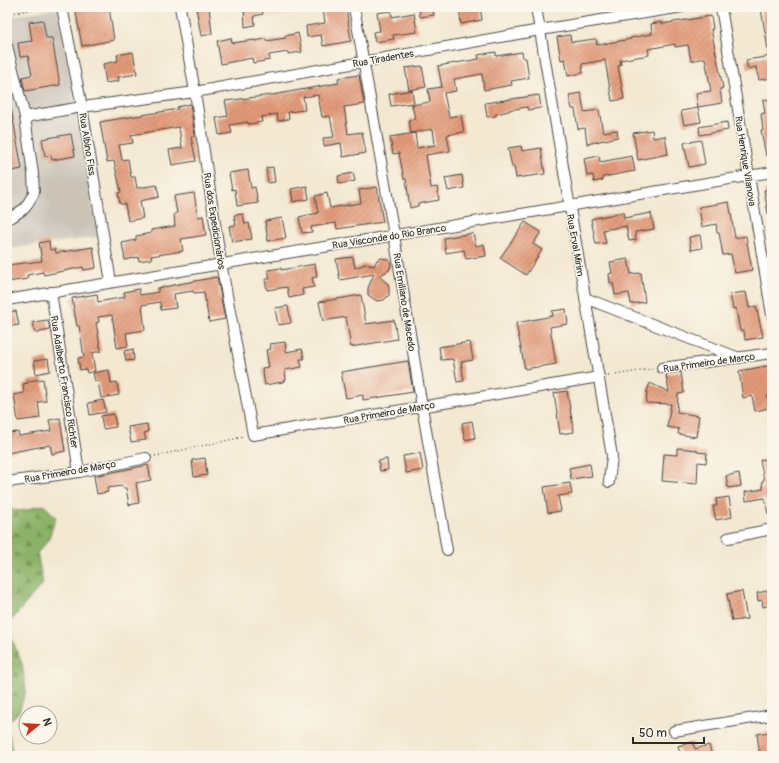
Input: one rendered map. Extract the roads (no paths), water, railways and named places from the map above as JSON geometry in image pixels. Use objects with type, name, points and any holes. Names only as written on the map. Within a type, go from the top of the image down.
[{"type":"street","name":"Rua Albino Fiss","points":[[62,7],[82,107],[111,282]]},
{"type":"street","name":"Rua dos Expedicionários","points":[[180,7],[195,92],[221,263],[253,435]]},
{"type":"street","name":"Rua Emiliano de Macedo","points":[[354,7],[447,550]]},
{"type":"street","name":"Rua Erval Mirim","points":[[536,7],[612,456],[609,482]]},
{"type":"street","name":"Rua Tiradentes","points":[[24,117],[82,107],[195,92],[540,30],[682,7]]},
{"type":"street","name":"Rua Henrique Vilanova","points":[[720,7],[772,315]]},
{"type":"street","points":[[7,46],[24,117],[33,174],[34,193],[25,208],[12,217],[7,217]]},
{"type":"street","name":"Rua Visconde do Rio Branco","points":[[7,300],[772,172]]},
{"type":"street","name":"Rua Adalberto Francisco Richter","points":[[51,292],[79,472]]},
{"type":"street","points":[[585,298],[739,358]]},
{"type":"street","name":"Rua Primeiro de Março","points":[[662,368],[772,353]]},
{"type":"street","name":"Rua Primeiro de Março","points":[[253,435],[599,377]]},
{"type":"street","name":"Rua Primeiro de Março","points":[[7,482],[79,472],[146,458]]},
{"type":"street","points":[[728,538],[772,529]]},
{"type":"street","points":[[674,731],[772,715]]}]
